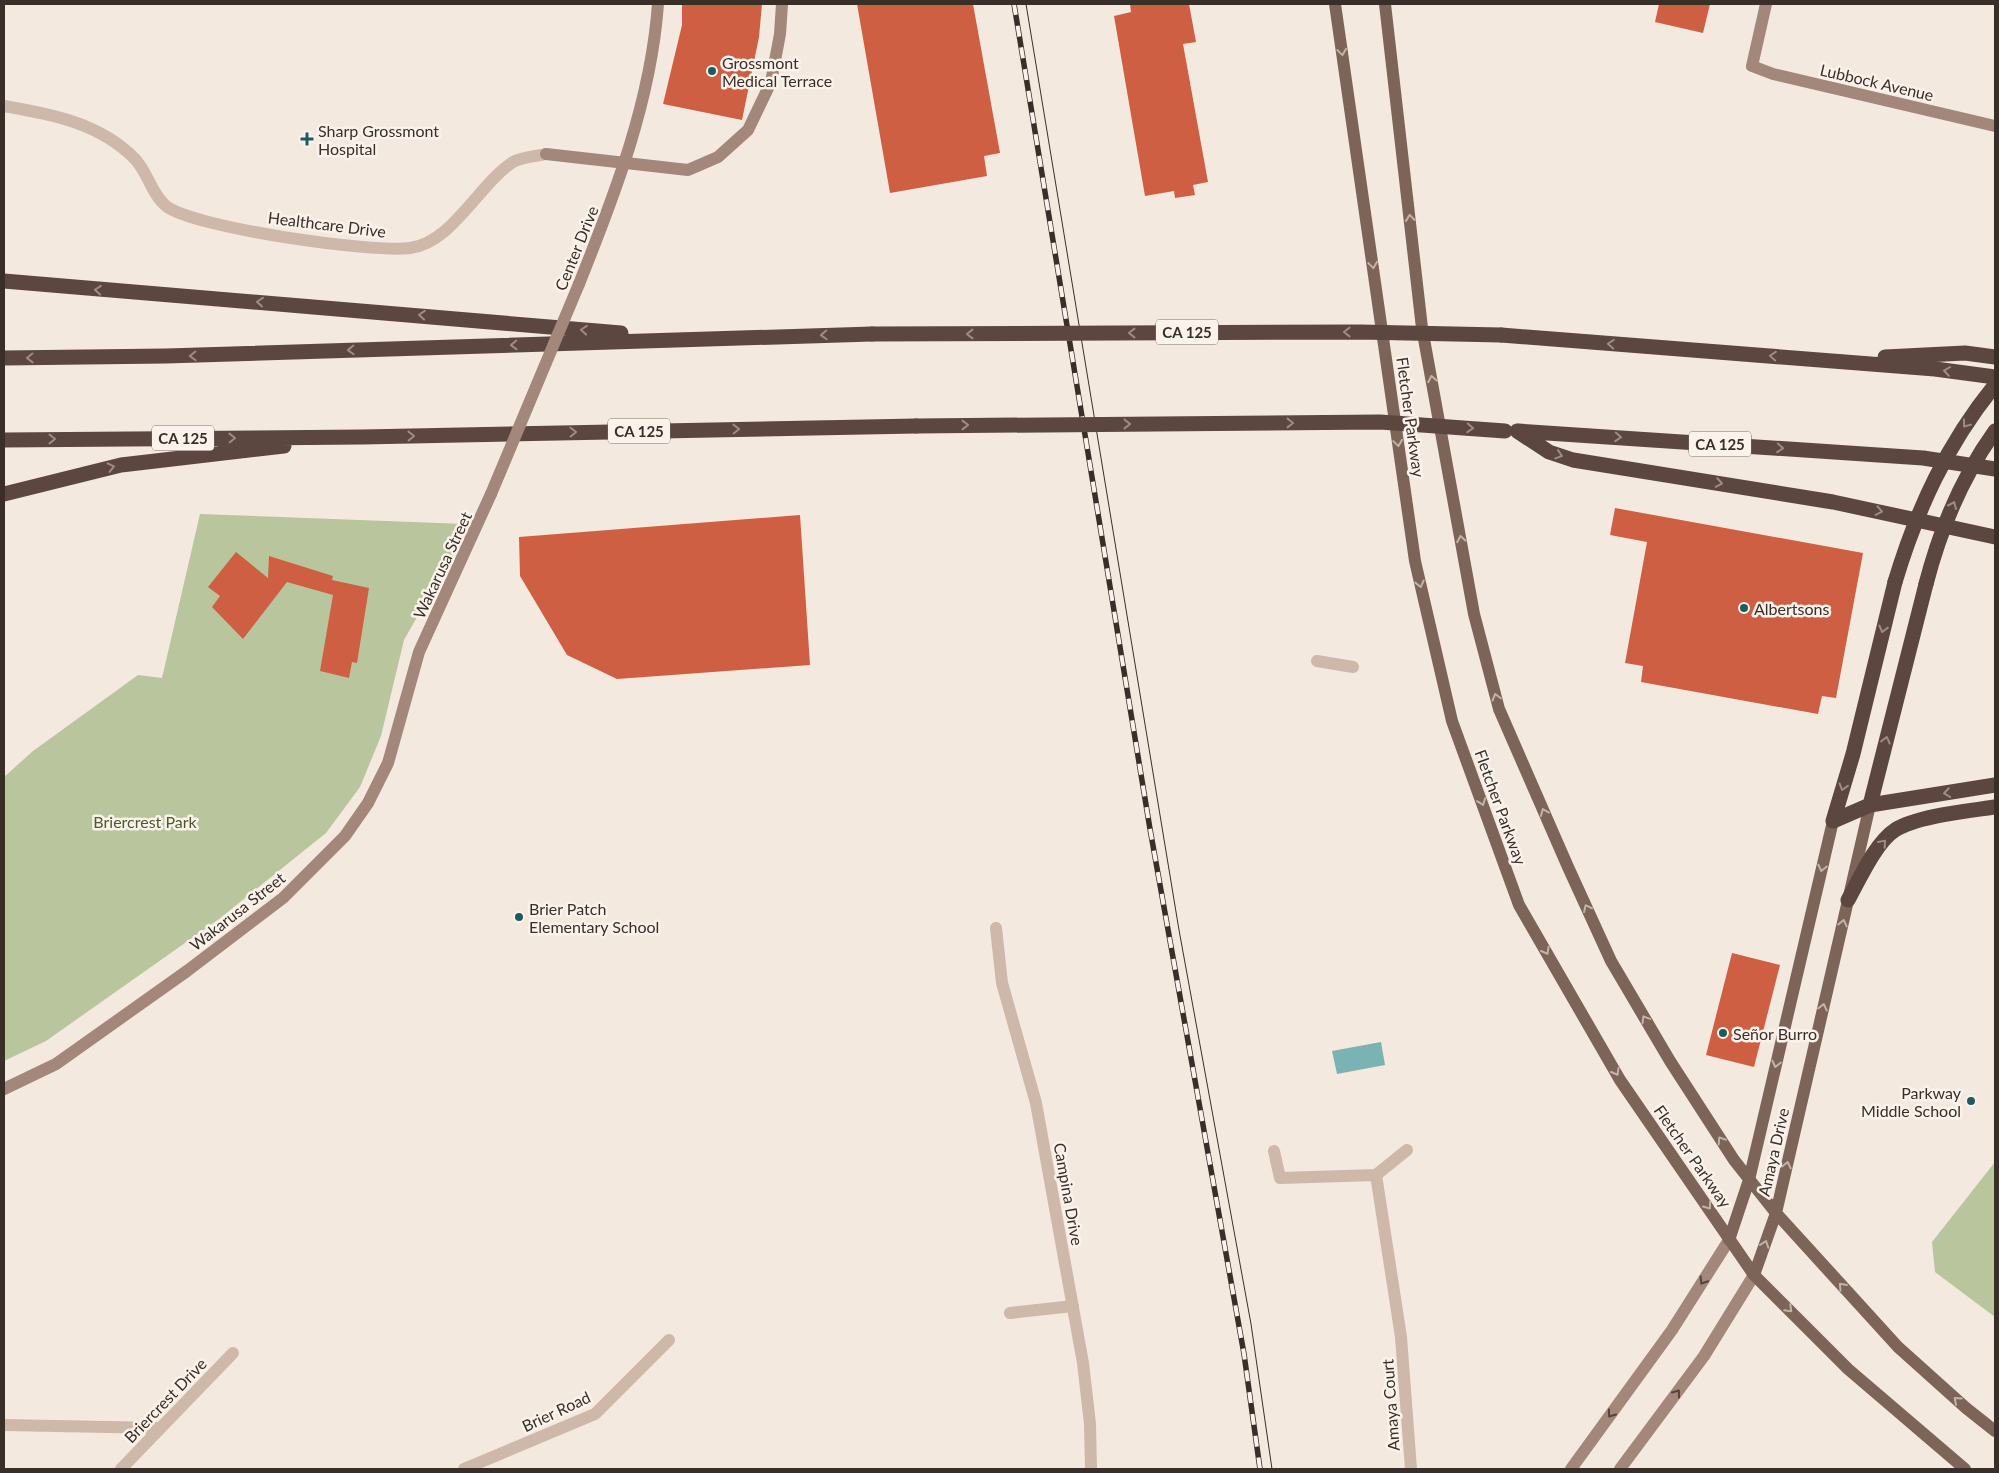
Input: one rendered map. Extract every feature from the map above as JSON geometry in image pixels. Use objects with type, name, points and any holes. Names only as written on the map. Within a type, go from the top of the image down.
[{"type":"highway","points":[[4,282],[685,339]]},
{"type":"highway","name":"CA 125","points":[[4,358],[166,356],[872,334],[1360,332],[1501,335],[1935,369],[1995,377]]},
{"type":"highway","points":[[1822,360],[1966,353],[1995,357]]},
{"type":"highway","points":[[1833,821],[1854,754],[1895,582],[1909,534],[1935,474],[1961,430],[1995,386]]},
{"type":"highway","name":"CA 125","points":[[4,440],[916,426],[1380,422],[1923,458],[1995,469]]},
{"type":"highway","points":[[1511,431],[1549,452],[1573,460],[1833,502],[1995,537]]},
{"type":"highway","points":[[1870,805],[1934,552],[1953,505],[1980,452],[1995,431]]},
{"type":"highway","points":[[4,494],[46,482],[121,465],[362,436]]},
{"type":"highway","points":[[4,488],[46,482]]},
{"type":"highway","points":[[1833,821],[1870,805],[1995,785]]},
{"type":"highway","points":[[1848,900],[1872,855],[1894,830],[1912,823],[1995,807]]},
{"type":"main road","name":"Fletcher Parkway","points":[[1335,4],[1414,561],[1452,721],[1519,904],[1620,1080],[1754,1275],[1848,1368],[1965,1469]]},
{"type":"main road","name":"Fletcher Parkway","points":[[1384,4],[1422,328],[1474,614],[1499,708],[1611,961],[1670,1061],[1749,1180],[1776,1213],[1898,1347],[1966,1408],[1995,1431]]},
{"type":"main road","name":"Amaya Drive","points":[[1754,1275],[1776,1213],[1870,805]]},
{"type":"main road","name":"Amaya Drive","points":[[1729,1240],[1749,1180],[1833,821]]},
{"type":"street","name":"Center Drive","points":[[491,494],[579,284],[626,163],[652,54],[658,4]]},
{"type":"street","name":"Healthcare Drive","points":[[4,106],[56,115],[110,138],[136,159],[165,206],[176,211],[228,227],[363,248],[411,248],[434,240],[514,162],[546,154],[688,170],[718,157],[748,130],[771,82],[780,34],[782,4]]},
{"type":"street","name":"Lubbock Avenue","points":[[1766,4],[1752,66],[1761,71],[1995,126]]},
{"type":"street","name":"Wakarusa Street","points":[[4,1089],[56,1064],[187,971],[283,898],[345,836],[368,803],[388,764],[419,652],[491,494]]},
{"type":"street","points":[[1317,661],[1353,667]]},
{"type":"street","name":"Campina Drive","points":[[996,928],[1002,983],[1036,1104],[1083,1363],[1090,1424],[1091,1469]]},
{"type":"street","points":[[1274,1150],[1280,1178],[1376,1175],[1407,1150]]},
{"type":"street","name":"Amaya Court","points":[[1376,1175],[1401,1338],[1410,1469]]},
{"type":"street","name":"Amaya Drive","points":[[1571,1469],[1672,1330],[1729,1240]]},
{"type":"street","name":"Amaya Drive","points":[[1620,1469],[1704,1356],[1754,1275]]},
{"type":"street","points":[[1010,1313],[1072,1306]]},
{"type":"street","name":"Brier Road","points":[[464,1469],[595,1414],[669,1340]]},
{"type":"street","name":"Briercrest Drive","points":[[121,1469],[233,1353]]},
{"type":"street","points":[[4,1425],[160,1428]]},
{"type":"green space","name":"Briercrest Park","points":[[200,514],[465,524],[454,552],[404,640],[381,736],[360,787],[326,833],[219,919],[46,1041],[4,1061],[4,777],[33,751],[138,675],[162,678]]},
{"type":"green space","points":[[1995,1162],[1995,1317],[1935,1272],[1932,1242]]},
{"type":"water","points":[[1381,1042],[1385,1065],[1337,1074],[1332,1051]]},
{"type":"building","name":"Grossmont Medical Terrace","points":[[682,4],[762,4],[759,37],[742,120],[663,104],[682,25]]},
{"type":"building","points":[[857,4],[973,4],[1000,153],[984,156],[987,176],[890,193]]},
{"type":"building","points":[[1130,4],[1189,4],[1196,42],[1183,44],[1208,182],[1193,185],[1195,195],[1175,198],[1174,191],[1145,196],[1114,16],[1131,12]]},
{"type":"building","points":[[1659,4],[1710,4],[1703,33],[1655,22]]},
{"type":"building","name":"Albertsons","points":[[1615,508],[1863,553],[1836,698],[1822,696],[1818,714],[1641,682],[1643,666],[1625,663],[1647,542],[1610,535]]},
{"type":"building","points":[[800,515],[810,665],[617,679],[567,655],[520,576],[519,537]]},
{"type":"building","points":[[236,552],[268,578],[269,556],[333,576],[332,580],[369,588],[357,663],[352,662],[349,678],[320,671],[333,595],[287,582],[243,639],[212,607],[220,596],[208,587]]},
{"type":"building","points":[[1732,953],[1780,965],[1754,1067],[1706,1055]]},
{"type":"tram line","points":[[1026,4],[1179,930],[1251,1324],[1272,1469]]},
{"type":"railway","points":[[1014,4],[1150,829],[1244,1354],[1260,1469]]},
{"type":"place","name":"Grossmont Medical Terrace","points":[[712,71]]},
{"type":"place","name":"Sharp Grossmont Hospital","points":[[307,139]]},
{"type":"place","name":"Albertsons","points":[[1744,608]]},
{"type":"place","name":"Brier Patch Elementary School","points":[[519,917]]},
{"type":"place","name":"Señor Burro","points":[[1723,1033]]},
{"type":"place","name":"Parkway Middle School","points":[[1971,1101]]}]
